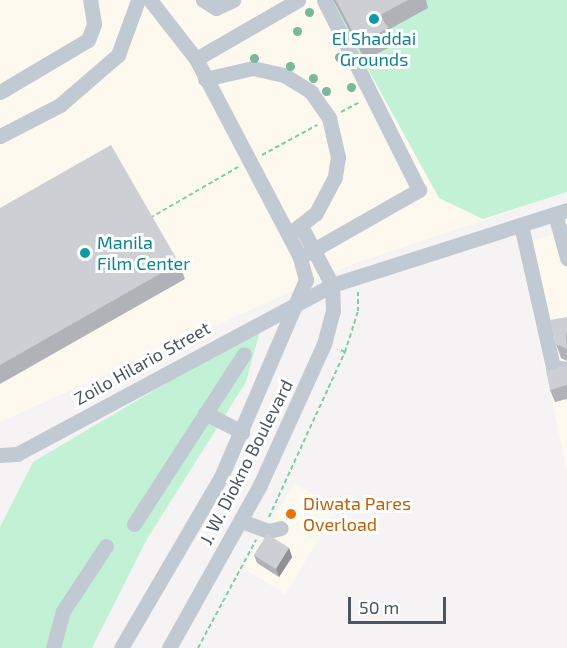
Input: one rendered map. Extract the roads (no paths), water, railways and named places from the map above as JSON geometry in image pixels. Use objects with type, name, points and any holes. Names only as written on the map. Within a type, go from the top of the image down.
[{"type":"street","points":[[0,92],[88,40],[94,24],[90,0]]},
{"type":"street","points":[[0,136],[60,105],[118,55],[138,0]]},
{"type":"street","points":[[150,0],[195,59],[248,163],[294,230],[315,249],[332,285]]},
{"type":"street","points":[[203,0],[216,8],[233,0]]},
{"type":"street","points":[[195,59],[298,0]]},
{"type":"street","points":[[300,257],[419,190],[375,94],[324,0]]},
{"type":"street","points":[[205,79],[237,69],[268,70],[311,92],[329,118],[337,147],[335,177],[327,196],[294,230]]},
{"type":"street","points":[[561,212],[567,258]]},
{"type":"street","name":"Zoilo Hilario Street","points":[[0,455],[17,454],[302,299],[332,285],[561,212]]},
{"type":"street","points":[[521,225],[553,368],[567,369]]},
{"type":"street","points":[[294,230],[306,280],[302,299]]},
{"type":"street","name":"J. W. Diokno Boulevard","points":[[169,648],[241,521],[324,345],[333,311],[332,285]]},
{"type":"street","name":"J. W. Diokno Boulevard","points":[[121,648],[242,432],[302,299]]},
{"type":"street","points":[[544,322],[562,326]]},
{"type":"street","points":[[134,524],[244,354]]},
{"type":"street","points":[[204,413],[242,432]]},
{"type":"street","points":[[241,521],[262,528],[281,528]]},
{"type":"street","points":[[53,648],[63,611],[106,546]]},
{"type":"place","name":"El Shaddai Grounds","points":[[374,19]]},
{"type":"place","name":"Manila Film Center","points":[[85,253]]},
{"type":"place","name":"Diwata Pares Overload","points":[[291,514]]}]
